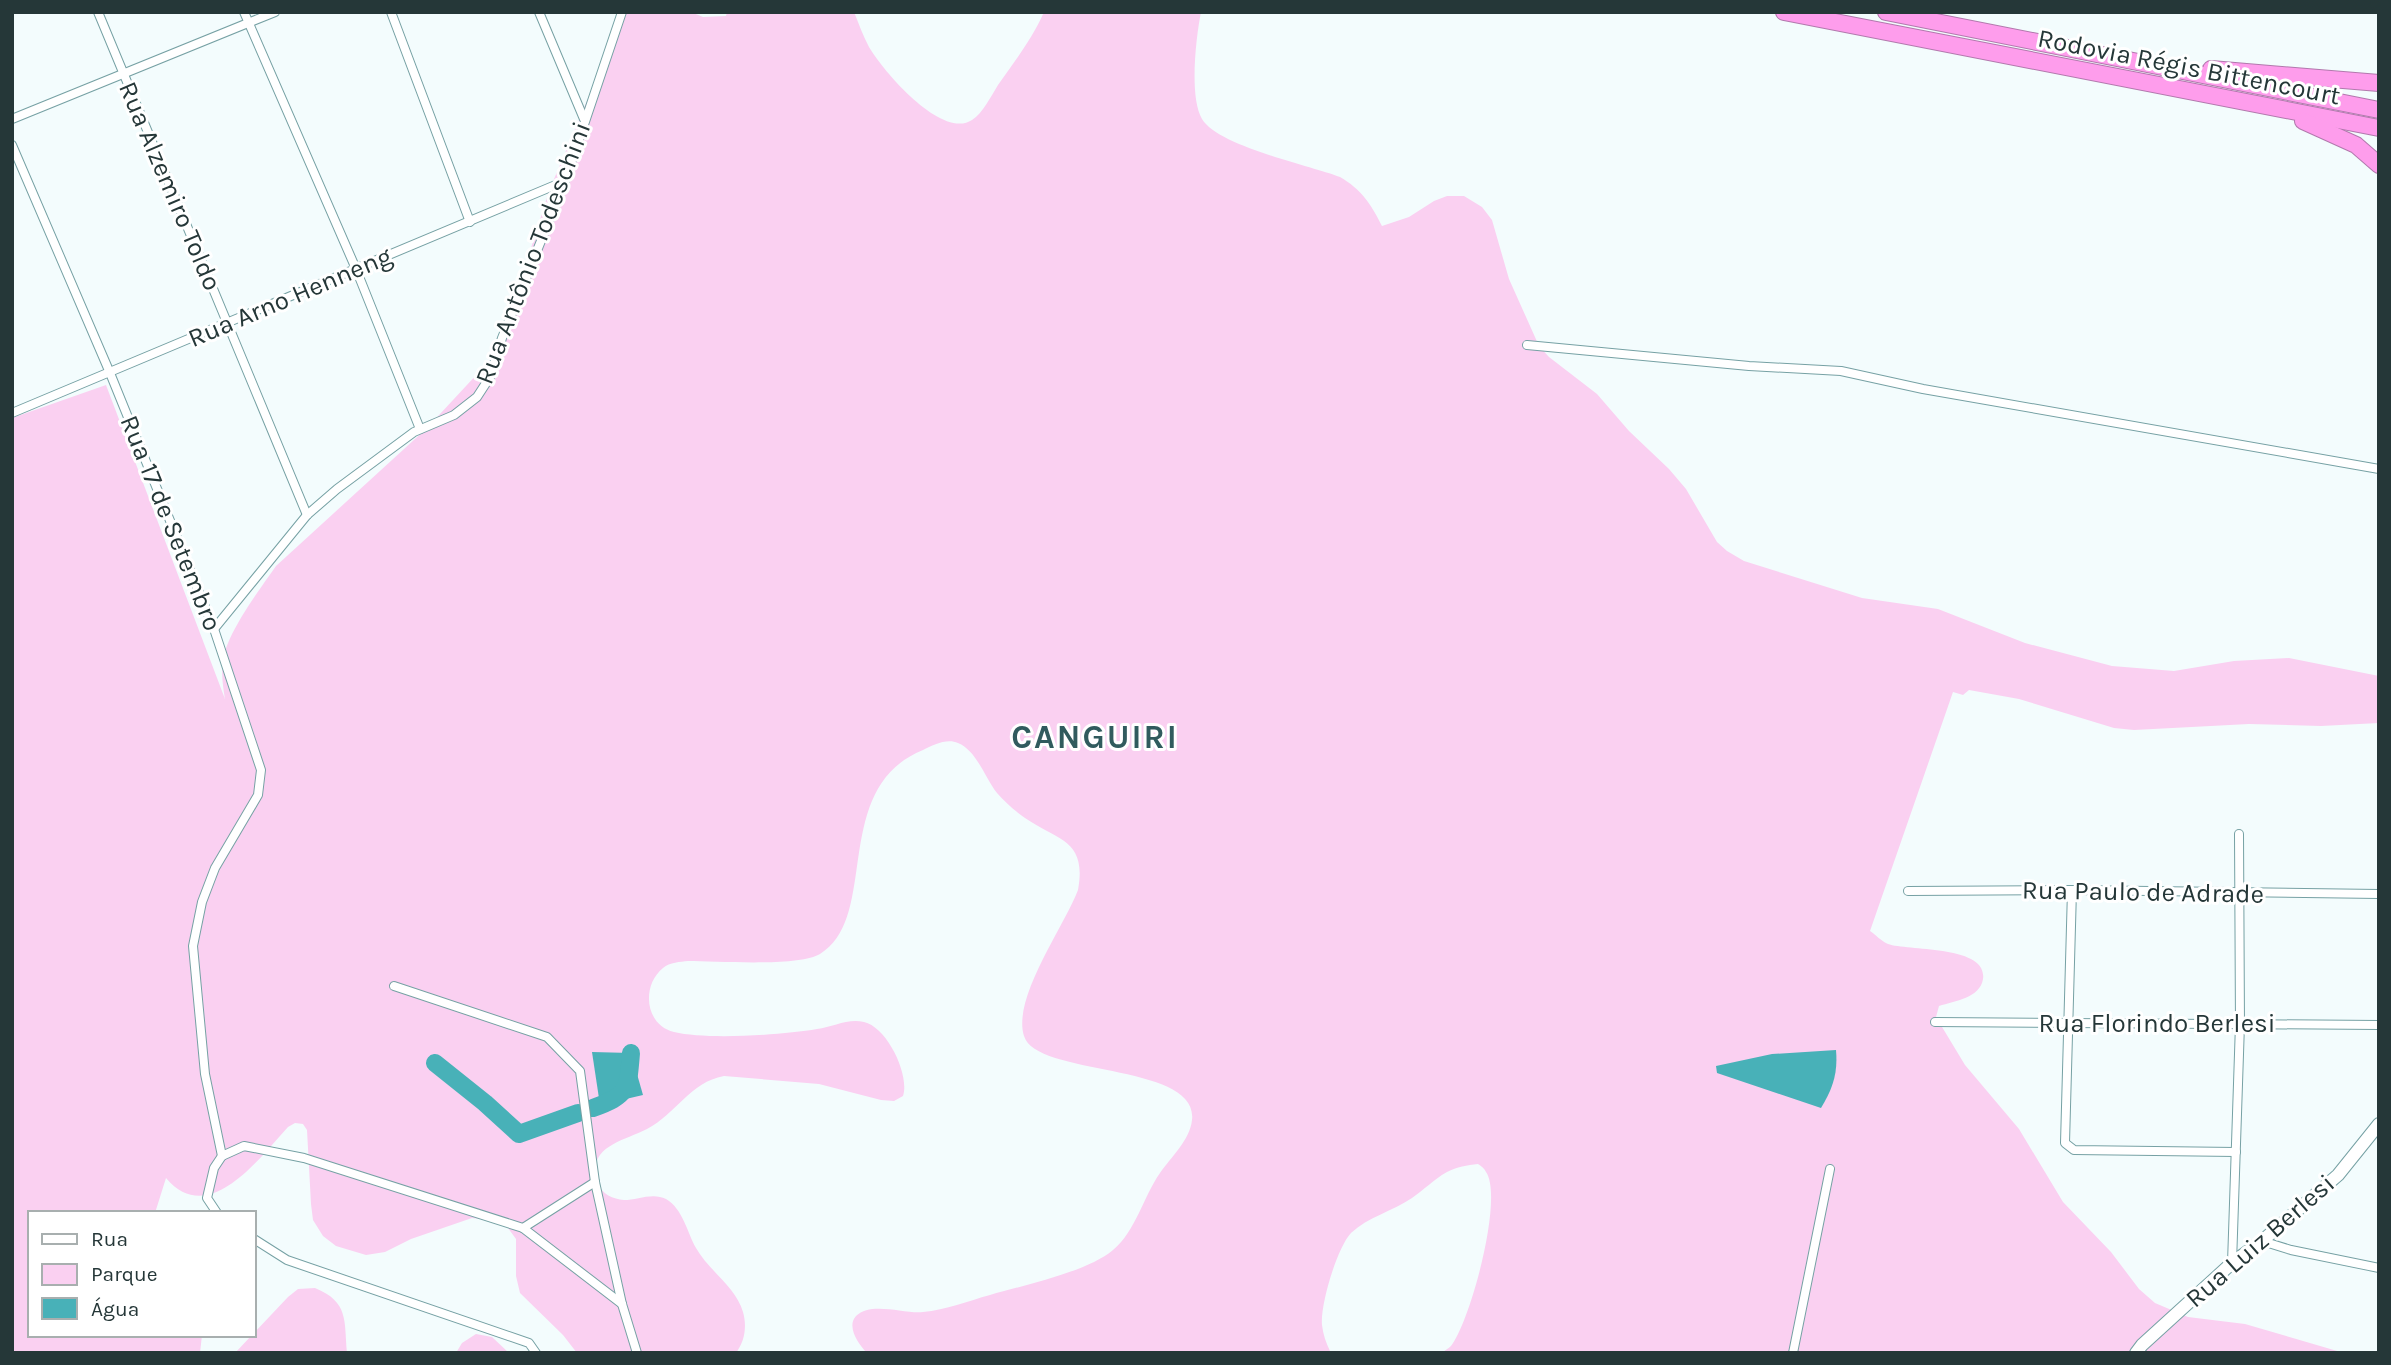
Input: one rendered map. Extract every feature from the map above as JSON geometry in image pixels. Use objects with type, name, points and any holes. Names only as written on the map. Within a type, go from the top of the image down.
[{"type":"highway","name":"Rodovia Régis Bittencourt","points":[[1784,12],[2379,128]]},
{"type":"highway","name":"Rodovia Régis Bittencourt","points":[[1886,12],[2379,110]]},
{"type":"highway","points":[[2118,60],[2379,83]]},
{"type":"highway","points":[[2199,93],[2311,123],[2356,145],[2379,166]]},
{"type":"street","name":"Rua Alzemiro Toldo","points":[[98,12],[307,515]]},
{"type":"street","points":[[244,12],[356,269],[420,429]]},
{"type":"street","points":[[12,119],[275,12]]},
{"type":"street","points":[[391,12],[470,222]]},
{"type":"street","points":[[539,12],[584,119]]},
{"type":"street","name":"Rua Antônio Todeschini","points":[[214,629],[307,515],[337,489],[420,429],[454,415],[477,397],[490,377],[502,338],[565,181],[622,12]]},
{"type":"street","name":"Rua 17 de Setembro","points":[[12,145],[110,373],[214,629],[261,770],[258,795],[215,868],[202,902],[193,946],[205,1074],[222,1156]]},
{"type":"street","name":"Rua Arno Henneng","points":[[14,412],[565,181]]},
{"type":"street","points":[[1527,345],[1749,366],[1841,371],[1923,389],[2379,469]]},
{"type":"street","points":[[2232,1263],[2240,1024],[2239,834]]},
{"type":"street","points":[[2072,890],[2065,1143],[2074,1150],[2236,1152]]},
{"type":"street","name":"Rua Paulo de Adrade","points":[[1908,891],[2379,894]]},
{"type":"street","points":[[394,986],[547,1037],[580,1071],[595,1182],[622,1304],[638,1353]]},
{"type":"street","name":"Rua Florindo Berlesi","points":[[1935,1021],[2379,1025]]},
{"type":"street","name":"Rua Luiz Berlesi","points":[[2136,1353],[2232,1263],[2262,1241],[2338,1175],[2379,1124]]},
{"type":"street","points":[[216,1211],[208,1198],[214,1168],[222,1156],[244,1146],[304,1158],[523,1228],[622,1304]]},
{"type":"street","points":[[1793,1353],[1830,1169]]},
{"type":"street","points":[[523,1228],[595,1182]]},
{"type":"street","points":[[256,1240],[287,1260],[529,1343],[536,1353]]},
{"type":"street","points":[[2262,1241],[2291,1250],[2379,1268]]},
{"type":"green space","points":[[621,12],[691,12],[703,17],[726,16],[727,12],[854,12],[869,47],[900,86],[930,112],[960,124],[972,120],[983,109],[1029,41],[1044,12],[1201,12],[1196,51],[1196,97],[1202,119],[1211,129],[1265,154],[1340,177],[1365,198],[1382,226],[1409,217],[1447,196],[1464,196],[1482,207],[1492,220],[1509,279],[1539,346],[1597,394],[1629,431],[1669,469],[1686,489],[1717,542],[1744,561],[1862,598],[1938,609],[2025,643],[2112,666],[2174,671],[2234,661],[2289,658],[2379,676],[2379,723],[2321,726],[2249,724],[2134,730],[2114,728],[2019,699],[1969,690],[1963,695],[1953,692],[1870,931],[1888,944],[1945,951],[1973,960],[1981,968],[1983,979],[1977,991],[1966,998],[1939,1006],[1936,1017],[1965,1065],[2019,1129],[2063,1202],[2111,1252],[2139,1289],[2155,1303],[2188,1317],[2245,1324],[2344,1353],[1442,1353],[1451,1346],[1459,1333],[1467,1312],[1488,1232],[1490,1186],[1485,1171],[1478,1164],[1447,1172],[1412,1198],[1351,1233],[1335,1263],[1322,1316],[1326,1342],[1330,1351],[1335,1353],[867,1353],[857,1341],[852,1325],[856,1316],[862,1312],[879,1309],[923,1312],[949,1307],[1072,1271],[1102,1258],[1128,1233],[1154,1182],[1184,1141],[1192,1120],[1187,1101],[1170,1088],[1145,1079],[1056,1058],[1035,1049],[1024,1036],[1022,1020],[1025,1002],[1041,963],[1078,890],[1078,861],[1068,844],[1025,818],[1003,800],[965,747],[949,741],[927,748],[894,768],[876,793],[865,821],[849,912],[838,936],[820,954],[795,961],[675,963],[663,968],[651,985],[649,1004],[652,1013],[657,1022],[674,1032],[705,1036],[765,1035],[817,1029],[852,1021],[864,1022],[873,1026],[888,1042],[903,1076],[903,1096],[894,1101],[819,1084],[724,1076],[712,1079],[692,1091],[657,1123],[617,1142],[601,1154],[595,1172],[598,1184],[605,1193],[624,1200],[661,1197],[677,1209],[701,1256],[740,1303],[745,1328],[736,1353],[577,1353],[563,1335],[520,1293],[516,1276],[516,1239],[508,1228],[496,1221],[472,1218],[411,1239],[385,1252],[366,1255],[336,1246],[323,1236],[313,1220],[307,1130],[303,1124],[295,1123],[288,1127],[248,1170],[233,1183],[216,1192],[199,1196],[182,1192],[166,1178],[156,1211],[28,1211],[28,1337],[202,1337],[200,1353],[12,1353],[12,418],[106,385],[225,699],[222,671],[225,650],[245,612],[276,566],[427,428],[492,358],[508,321],[549,191]]},
{"type":"green space","points":[[315,1288],[334,1299],[343,1313],[347,1353],[235,1353],[250,1337],[256,1337],[256,1331],[298,1289]]},
{"type":"green space","points":[[476,1334],[492,1337],[509,1353],[456,1353],[462,1343]]},
{"type":"water","points":[[1836,1050],[1834,1080],[1821,1108],[1717,1073],[1716,1066],[1772,1054]]},
{"type":"water","points":[[592,1052],[631,1053],[643,1095],[600,1105]]},
{"type":"waterway","points":[[593,1108],[614,1099],[624,1089],[629,1075],[631,1053]]},
{"type":"waterway","points":[[435,1063],[519,1134],[578,1113]]},
{"type":"district","name":"CANGUIRI","points":[[1095,737]]}]
